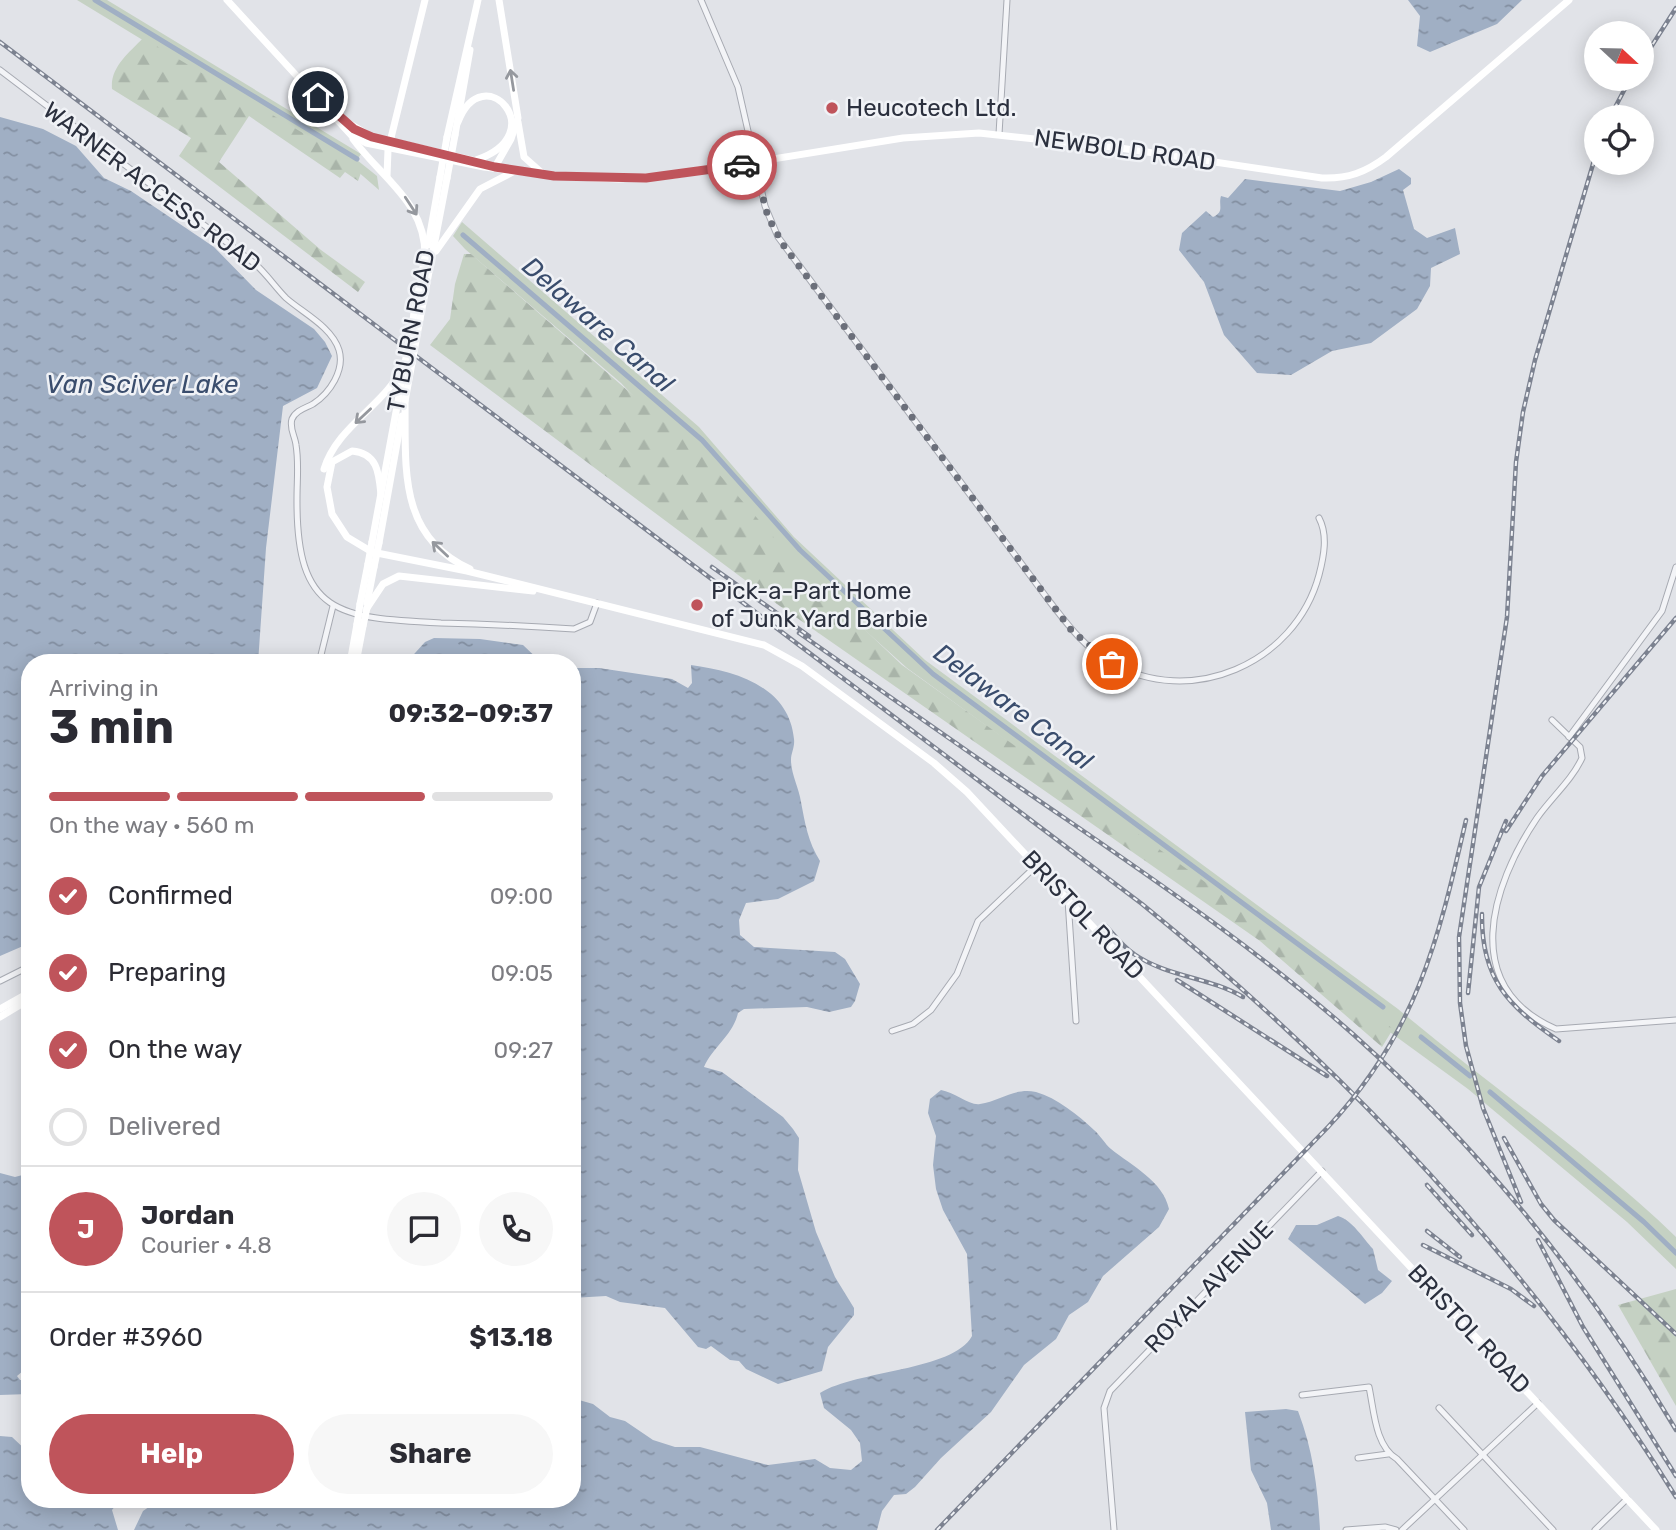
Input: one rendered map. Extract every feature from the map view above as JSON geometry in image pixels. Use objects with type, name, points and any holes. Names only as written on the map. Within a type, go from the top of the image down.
[{"type":"main road","points":[[227,0],[332,112],[387,176],[419,218],[428,260]]},
{"type":"main road","points":[[387,176],[389,146],[425,0]]},
{"type":"main road","name":"TYBURN ROAD","points":[[451,136],[458,122],[478,0]]},
{"type":"main road","name":"TYBURN ROAD","points":[[375,542],[381,495],[478,0]]},
{"type":"main road","points":[[499,0],[524,157],[535,169],[548,175]]},
{"type":"main road","name":"NEWBOLD ROAD","points":[[389,146],[548,175],[646,178],[914,136],[999,134],[1119,148],[1322,178],[1345,177],[1363,172],[1386,157],[1569,0]]},
{"type":"main road","points":[[458,122],[467,106],[484,96],[500,99],[509,110],[512,127],[508,136],[495,151],[476,160]]},
{"type":"main road","points":[[332,112],[360,132],[389,146]]},
{"type":"main road","points":[[495,167],[511,139],[518,118]]},
{"type":"main road","points":[[351,135],[389,146]]},
{"type":"main road","name":"NEWBOLD ROAD","points":[[389,146],[476,160],[495,167]]},
{"type":"main road","points":[[428,260],[480,189],[493,179],[520,171]]},
{"type":"main road","points":[[408,363],[389,390],[334,446],[323,482],[327,512],[349,543],[381,559],[524,585]]},
{"type":"main road","name":"TYBURN ROAD","points":[[357,654],[375,542],[405,399],[408,363]]},
{"type":"main road","points":[[405,399],[406,472],[411,503],[420,525],[439,549],[460,564],[524,585]]},
{"type":"main road","points":[[381,495],[378,469],[367,455],[352,451],[332,462],[327,479],[329,505],[341,530],[355,543],[381,555],[524,585]]},
{"type":"main road","points":[[363,606],[383,584],[399,576],[548,591]]},
{"type":"main road","name":"BRISTOL ROAD","points":[[524,585],[749,640],[788,657],[951,777],[1037,865],[1656,1530]]},
{"type":"main road","name":"TYBURN ROAD","points":[[352,654],[360,625]]},
{"type":"main road","points":[[0,1009],[21,997]]},
{"type":"main road","points":[[0,1017],[21,1004]]},
{"type":"street","points":[[701,0],[738,87],[768,217],[784,246],[1072,631],[1106,660],[1137,674],[1179,681],[1224,674],[1262,657],[1287,635],[1314,592],[1324,550],[1324,526],[1319,518]]},
{"type":"street","points":[[999,134],[1007,0]]},
{"type":"street","name":"WARNER ACCESS ROAD","points":[[0,70],[254,263],[284,296],[326,330],[339,348],[341,363],[335,379],[315,403],[296,414],[291,426],[298,454],[297,538],[300,558],[311,580],[333,606]]},
{"type":"street","points":[[1569,737],[1662,611],[1676,567]]},
{"type":"street","points":[[321,654],[333,606],[350,614],[386,620],[574,629],[590,622],[597,603]]},
{"type":"street","points":[[1552,720],[1581,750],[1582,758],[1532,826],[1497,901],[1490,936],[1497,971],[1517,1002],[1556,1030],[1676,1020]]},
{"type":"street","points":[[892,1031],[913,1024],[931,1010],[957,974],[978,921],[1037,865]]},
{"type":"street","points":[[1068,900],[1076,1021]]},
{"type":"street","points":[[0,981],[21,970]]},
{"type":"street","name":"ROYAL AVENUE","points":[[1114,1530],[1104,1408],[1110,1391],[1322,1171]]},
{"type":"street","points":[[1301,1395],[1369,1388],[1381,1439],[1388,1454]]},
{"type":"street","points":[[1402,1530],[1538,1403]]},
{"type":"street","points":[[1439,1408],[1553,1530]]},
{"type":"street","points":[[1357,1458],[1388,1454],[1397,1458],[1464,1530]]},
{"type":"street","points":[[1595,1530],[1627,1499]]},
{"type":"street","points":[[1346,1530],[1385,1527],[1396,1530]]},
{"type":"green space","points":[[77,0],[107,0],[361,154],[357,160],[377,176],[379,190],[356,170]]},
{"type":"green space","points":[[143,38],[360,167],[362,170],[358,181],[345,172],[340,178],[249,116],[219,162],[321,250],[365,282],[358,292],[179,156],[191,138],[112,89],[117,67]]},
{"type":"green space","points":[[462,222],[699,427],[794,537],[925,660],[1398,1009],[1575,1149],[1676,1237],[1676,1269],[1627,1222],[1468,1089],[1387,1030],[1220,896],[907,668],[798,570],[621,383],[465,249],[453,236]]},
{"type":"green space","points":[[464,254],[471,254],[705,458],[802,570],[902,665],[1205,882],[1393,1029],[1382,1047],[1260,941],[777,604],[430,345],[450,319],[455,284]]},
{"type":"green space","points":[[1676,1289],[1676,1406],[1618,1305]]},
{"type":"water","points":[[1408,0],[1522,0],[1497,24],[1430,52],[1417,46],[1420,16]]},
{"type":"water","name":"Van Sciver Lake","points":[[0,117],[43,129],[76,146],[104,178],[131,191],[214,247],[256,290],[314,329],[332,356],[317,388],[283,406],[266,548],[259,654],[21,654],[21,947],[0,956]]},
{"type":"water","points":[[1399,169],[1411,178],[1411,184],[1403,190],[1414,229],[1427,238],[1455,228],[1460,254],[1431,268],[1430,286],[1417,309],[1371,343],[1332,351],[1291,375],[1257,373],[1224,335],[1204,282],[1179,250],[1182,233],[1206,211],[1213,217],[1217,215],[1221,196],[1228,198],[1245,179],[1340,191],[1371,182]]},
{"type":"water","points":[[434,638],[480,639],[523,645],[532,654],[414,654],[425,642]]},
{"type":"water","points":[[691,665],[725,672],[757,684],[782,706],[790,721],[794,739],[791,765],[806,825],[820,861],[814,881],[778,899],[746,903],[739,920],[740,935],[754,947],[835,952],[845,959],[860,984],[851,1007],[829,1012],[807,1007],[744,1009],[738,1013],[732,1028],[704,1067],[722,1072],[783,1117],[799,1138],[798,1170],[816,1232],[835,1277],[854,1308],[854,1315],[828,1347],[822,1371],[778,1384],[746,1369],[739,1361],[730,1360],[711,1346],[706,1349],[698,1347],[665,1308],[620,1302],[606,1296],[581,1297],[581,668],[599,668],[672,679],[688,688],[692,683]]},
{"type":"water","points":[[941,1090],[976,1104],[1021,1091],[1036,1092],[1052,1098],[1081,1119],[1111,1149],[1154,1182],[1166,1199],[1169,1209],[1159,1227],[1103,1276],[1088,1302],[1069,1315],[1056,1339],[1024,1365],[991,1412],[941,1458],[915,1487],[906,1494],[894,1495],[882,1511],[877,1530],[134,1530],[143,1511],[147,1508],[581,1508],[581,1401],[593,1404],[610,1417],[625,1421],[653,1440],[675,1447],[700,1447],[768,1465],[815,1459],[830,1468],[851,1470],[862,1461],[860,1443],[851,1430],[824,1408],[820,1393],[836,1385],[945,1356],[962,1348],[972,1336],[967,1254],[943,1210],[936,1189],[933,1165],[936,1136],[928,1113],[930,1099]]},
{"type":"water","points":[[0,1173],[15,1177],[21,1175],[21,1373],[17,1376],[21,1380],[21,1394],[0,1395]]},
{"type":"water","points":[[1338,1216],[1348,1222],[1373,1249],[1378,1270],[1392,1281],[1382,1293],[1365,1304],[1288,1239],[1296,1225],[1317,1225]]},
{"type":"water","points":[[1286,1409],[1298,1411],[1307,1440],[1316,1485],[1320,1530],[1271,1530],[1267,1503],[1251,1470],[1245,1412]]},
{"type":"water","points":[[0,1436],[12,1437],[21,1446],[21,1508],[114,1508],[118,1530],[0,1530]]},
{"type":"waterway","name":"Delaware Canal","points":[[95,0],[357,159]]},
{"type":"waterway","name":"Delaware Canal","points":[[463,235],[702,440],[800,550],[933,674],[1383,1007]]},
{"type":"waterway","name":"Delaware Canal","points":[[1421,1037],[1470,1076]]},
{"type":"waterway","name":"Delaware Canal","points":[[1490,1092],[1644,1222],[1676,1253]]},
{"type":"railway","points":[[1654,42],[1676,8]]},
{"type":"railway","points":[[0,42],[1142,904],[1219,969],[1293,1036],[1434,1178],[1562,1332],[1621,1413],[1676,1497]]},
{"type":"railway","points":[[1616,105],[1624,91]]},
{"type":"railway","points":[[1521,1202],[1483,1108],[1466,1046],[1460,1003],[1459,937],[1507,617],[1516,462],[1523,412],[1535,360],[1590,175]]},
{"type":"railway","points":[[712,567],[809,636]]},
{"type":"railway","points":[[1506,831],[1542,776],[1676,618]]},
{"type":"railway","points":[[799,633],[1213,922],[1285,977],[1354,1035],[1446,1124],[1530,1220],[1607,1322],[1676,1430]]},
{"type":"railway","points":[[937,1530],[1328,1127],[1358,1092],[1383,1057],[1420,984],[1445,906],[1466,820]]},
{"type":"railway","points":[[1468,993],[1479,887],[1506,821]]},
{"type":"railway","points":[[1482,914],[1486,956],[1501,989],[1525,1016],[1559,1041]]},
{"type":"railway","points":[[1106,926],[1126,948],[1147,962],[1230,990],[1243,997]]},
{"type":"railway","points":[[1177,980],[1327,1076]]},
{"type":"railway","points":[[1504,1138],[1541,1204],[1554,1220],[1676,1334]]},
{"type":"railway","points":[[1427,1185],[1472,1235]]},
{"type":"railway","points":[[1427,1231],[1460,1257]]},
{"type":"railway","points":[[1538,1240],[1583,1327],[1676,1476]]},
{"type":"railway","points":[[1423,1245],[1511,1289],[1534,1306]]},
{"type":"way so far","points":[[742,165],[754,163],[768,217],[778,237],[944,462],[1072,631],[1082,642],[1112,664]]},
{"type":"place","name":"Heucotech Ltd.","points":[[832,108]]},
{"type":"place","name":"Pick-a-Part Home of Junk Yard Barbie","points":[[697,605]]},
{"type":"route","points":[[318,97],[354,129],[372,137],[476,160],[495,167],[554,176],[619,179],[674,175],[742,165]]}]
